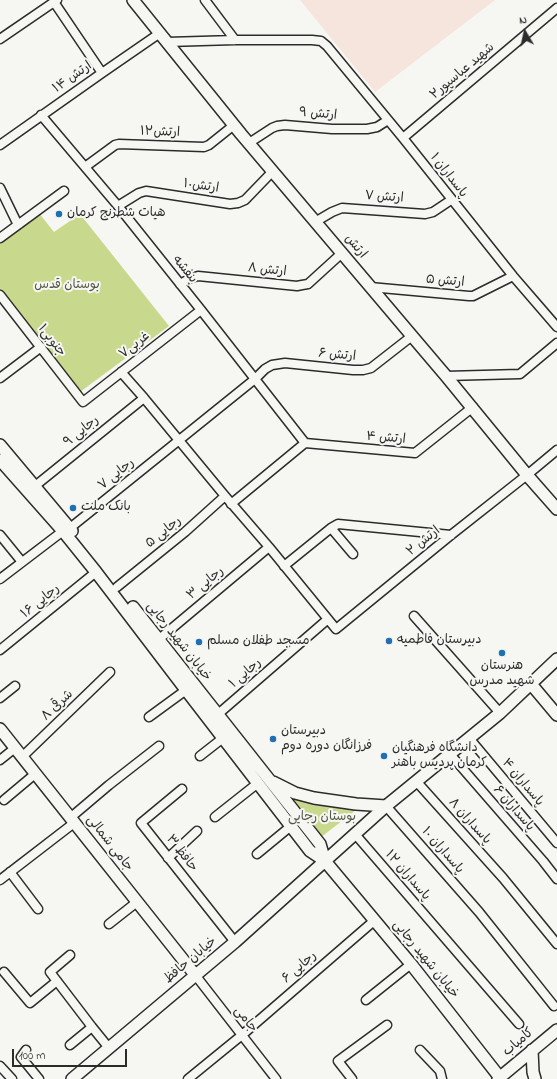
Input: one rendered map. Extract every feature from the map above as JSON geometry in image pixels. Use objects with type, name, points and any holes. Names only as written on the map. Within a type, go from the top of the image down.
[{"type":"main road","name":"ارتش","points":[[133,0],[234,125],[557,509]]},
{"type":"main road","name":"خیابان شهید رجایی","points":[[0,445],[35,486],[96,572],[158,640],[271,781],[320,844],[325,861]]},
{"type":"main road","name":"خیابان شهید رجایی","points":[[0,460],[67,530],[117,587],[186,690],[310,851],[325,861],[411,964],[499,1079]]},
{"type":"main road","name":"خیابان حافظ","points":[[72,1079],[196,976],[386,806],[500,713],[557,658]]},
{"type":"main road","points":[[531,684],[557,715]]},
{"type":"main road","name":"جامی شمالی","points":[[0,729],[196,976]]},
{"type":"main road","points":[[271,781],[295,793],[314,798],[356,804],[386,806]]},
{"type":"main road","name":"کامیاب","points":[[499,1079],[557,1030]]},
{"type":"main road","points":[[532,1050],[532,1072],[535,1079]]},
{"type":"street","points":[[205,0],[235,40]]},
{"type":"street","points":[[0,39],[55,1],[102,73]]},
{"type":"street","name":"شهید عباسپور۲","points":[[403,138],[557,8]]},
{"type":"street","points":[[164,38],[235,40]]},
{"type":"street","name":"ارتش ۱۴","points":[[0,144],[102,73],[164,38]]},
{"type":"street","name":"پاسداران ۱","points":[[235,40],[312,40],[321,41],[328,46],[451,200],[557,327]]},
{"type":"street","name":"بنفشه","points":[[41,115],[118,206],[305,443]]},
{"type":"street","name":"ارتش ۹","points":[[249,143],[272,128],[285,124],[332,129],[371,128],[377,127],[388,120]]},
{"type":"street","name":"ارتش۱۲","points":[[85,167],[115,145],[204,147],[209,145],[234,125]]},
{"type":"street","name":"ارتش۱۰","points":[[118,206],[139,193],[146,191],[230,204],[238,203],[245,200],[273,171]]},
{"type":"street","points":[[0,188],[18,224]]},
{"type":"street","points":[[0,238],[64,191]]},
{"type":"street","name":"ارتش ۷","points":[[315,222],[342,208],[425,214],[432,212],[451,200]]},
{"type":"street","name":"ارتش ۸","points":[[180,284],[198,276],[297,286],[308,284],[342,253]]},
{"type":"street","name":"ارتش ۵","points":[[370,287],[474,296],[513,276]]},
{"type":"street","name":"جنوبی۱","points":[[0,294],[83,402]]},
{"type":"street","name":"غربی۷","points":[[83,402],[201,310]]},
{"type":"street","name":"ارتش ۶","points":[[178,440],[272,365],[284,362],[353,370],[367,369],[371,368],[412,336]]},
{"type":"street","points":[[446,376],[520,374],[557,343]]},
{"type":"street","points":[[0,378],[41,347]]},
{"type":"street","points":[[121,372],[328,619]]},
{"type":"street","name":"رجایی ۹","points":[[35,486],[144,398]]},
{"type":"street","name":"ارتش ۴","points":[[305,443],[415,453],[473,408]]},
{"type":"street","name":"رجایی ۷","points":[[0,579],[67,530],[178,440]]},
{"type":"street","points":[[231,504],[305,443]]},
{"type":"street","name":"ارتش ۲","points":[[328,619],[336,629],[557,450]]},
{"type":"street","name":"رجایی ۵","points":[[117,587],[185,532],[224,496]]},
{"type":"street","points":[[284,566],[334,526],[452,535]]},
{"type":"street","points":[[334,526],[353,554]]},
{"type":"street","points":[[0,535],[22,562]]},
{"type":"street","name":"رجایی ۳","points":[[158,640],[269,547]]},
{"type":"street","name":"رجایی ۱۶","points":[[0,650],[96,572]]},
{"type":"street","points":[[414,616],[500,713]]},
{"type":"street","name":"رجایی ۱","points":[[217,715],[328,619]]},
{"type":"street","name":"شرقی ۸","points":[[0,760],[18,752],[110,672]]},
{"type":"street","points":[[0,698],[15,686]]},
{"type":"street","points":[[149,717],[186,690]]},
{"type":"street","points":[[200,756],[223,738]]},
{"type":"street","name":"پاسداران ۴","points":[[469,738],[557,843]]},
{"type":"street","points":[[0,880],[72,820],[109,785],[159,746]]},
{"type":"street","name":"پاسداران ۶","points":[[450,754],[557,879]]},
{"type":"street","points":[[4,800],[35,774]]},
{"type":"street","name":"پاسداران ۸","points":[[416,782],[503,878],[557,944]]},
{"type":"street","points":[[215,817],[258,783]]},
{"type":"street","name":"حافظ ۳","points":[[182,789],[141,823],[235,942]]},
{"type":"street","name":"پاسداران ۱۰","points":[[386,806],[479,912],[554,1006]]},
{"type":"street","points":[[257,854],[291,826]]},
{"type":"street","points":[[168,858],[197,831]]},
{"type":"street","name":"پاسداران ۱۲","points":[[355,834],[519,1024]]},
{"type":"street","points":[[10,872],[38,909]]},
{"type":"street","points":[[109,924],[137,902]]},
{"type":"street","name":"رجایی ۶","points":[[188,1079],[242,1035],[374,920]]},
{"type":"street","points":[[70,956],[50,972],[110,1048]]},
{"type":"street","points":[[366,1000],[411,964]]},
{"type":"street","points":[[4,972],[30,1003],[57,982]]},
{"type":"street","name":"جامی","points":[[196,976],[276,1079]]},
{"type":"street","points":[[352,1079],[338,1061],[387,1025]]},
{"type":"street","points":[[70,1045],[92,1027]]},
{"type":"street","points":[[26,1050],[21,1057],[39,1079]]},
{"type":"street","points":[[420,1050],[440,1071],[442,1079]]},
{"type":"street","points":[[0,1066],[12,1079]]},
{"type":"shaded area","points":[[300,0],[495,0],[375,92]]},
{"type":"green space","name":"بوستان قدس","points":[[39,213],[54,232],[80,214],[169,326],[80,392],[0,291],[0,239]]},
{"type":"green space","name":"بوستان رجایی","points":[[288,798],[356,810],[320,838]]},
{"type":"place","name":"هیات شطرنج کرمان","points":[[59,214]]},
{"type":"place","name":"بانک ملت","points":[[73,508]]},
{"type":"place","name":"دبیرستان فاطمیه","points":[[389,641]]},
{"type":"place","name":"مسجد طفلان مسلم","points":[[199,642]]},
{"type":"place","name":"هنرستان شهید مدرس","points":[[502,653]]},
{"type":"place","name":"دبیرستان فرزانگان دوره دوم","points":[[273,739]]},
{"type":"place","name":"دانشگاه فرهنگیان کرمان پردیس باهنر","points":[[384,756]]}]
